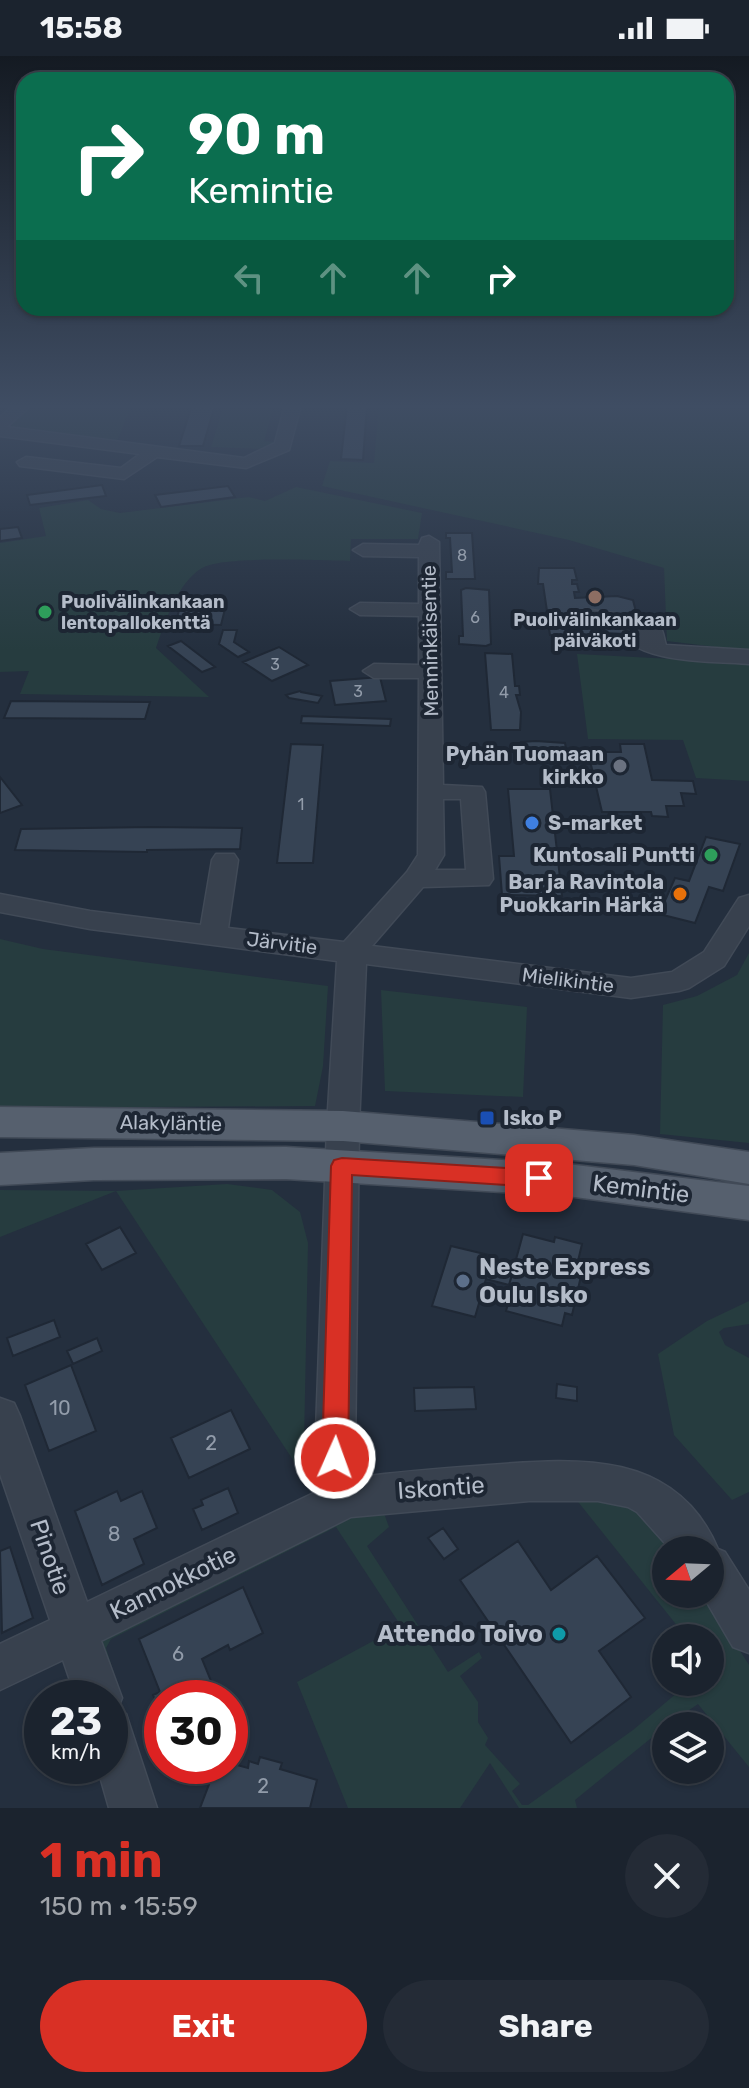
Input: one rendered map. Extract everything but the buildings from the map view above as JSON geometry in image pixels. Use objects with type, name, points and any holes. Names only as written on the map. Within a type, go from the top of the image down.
[{"type":"main road","name":"Alakyläntie","points":[[0,1122],[343,1126]]},
{"type":"main road","name":"Kemintie","points":[[343,1126],[634,1150],[749,1168]]},
{"type":"main road","name":"Alakyläntie","points":[[0,1169],[109,1164],[286,1163],[342,1166]]},
{"type":"main road","name":"Kemintie","points":[[342,1166],[567,1180],[749,1203]]},
{"type":"main road","points":[[673,1193],[749,1224]]},
{"type":"street","name":"Menninkäisentie","points":[[352,951],[416,878],[431,855],[429,554],[364,559]]},
{"type":"street","points":[[360,609],[430,610]]},
{"type":"street","points":[[586,615],[588,619],[644,623],[651,628],[654,647],[668,652],[749,657]]},
{"type":"street","points":[[374,671],[431,672]]},
{"type":"street","points":[[416,878],[480,879],[473,792],[432,792]]},
{"type":"street","points":[[212,934],[225,860]]},
{"type":"street","name":"Järvitie","points":[[0,903],[90,920],[352,951]]},
{"type":"street","name":"Mielikintie","points":[[352,951],[576,982],[631,988],[649,986],[679,981],[714,959],[749,904]]},
{"type":"street","points":[[347,1498],[335,1458],[343,1126],[352,951]]},
{"type":"street","name":"Pinotie","points":[[0,1416],[93,1680]]},
{"type":"street","name":"Iskontie","points":[[347,1498],[394,1491],[549,1481],[598,1482],[633,1488],[663,1506],[686,1536]]},
{"type":"street","name":"Kannokkotie","points":[[0,1668],[347,1498]]},
{"type":"street","points":[[724,1590],[749,1631]]},
{"type":"street","points":[[126,1784],[133,1808]]},
{"type":"green space","points":[[296,487],[422,513],[418,539],[351,539],[350,561],[251,560],[202,568],[179,593],[156,648],[209,697],[20,694],[29,671],[0,672],[0,543],[46,536],[39,508],[88,500],[101,509],[120,513],[249,497],[265,501]]},
{"type":"green space","points":[[325,487],[749,487],[749,651],[667,641],[664,568],[569,540]]},
{"type":"green space","points":[[577,654],[749,663],[749,781],[696,778],[683,740],[588,739]]},
{"type":"green space","points":[[0,939],[43,949],[328,986],[323,1066],[315,1106],[0,1108]]},
{"type":"green space","points":[[749,953],[749,1143],[660,1134],[663,1005],[697,996],[737,975]]},
{"type":"green space","points":[[381,990],[527,1007],[523,1097],[385,1091]]},
{"type":"green space","points":[[227,1184],[272,1190],[300,1212],[308,1243],[304,1444],[297,1466],[116,1191]]},
{"type":"green space","points":[[0,1190],[116,1191],[0,1237]]},
{"type":"green space","points":[[749,1301],[749,1324],[724,1328],[719,1332],[725,1345],[749,1358],[749,1492],[732,1500],[674,1435],[658,1354],[707,1321]]},
{"type":"green space","points":[[571,1493],[631,1501],[663,1536],[652,1536],[652,1594]]},
{"type":"green space","points":[[382,1508],[389,1527],[367,1546],[448,1672],[479,1652],[482,1658],[460,1676],[478,1702],[478,1722],[488,1738],[485,1745],[520,1784],[512,1791],[522,1805],[528,1805],[652,1714],[652,1737],[575,1800],[577,1808],[519,1808],[490,1763],[460,1808],[348,1808],[297,1682],[401,1626],[336,1527],[111,1639],[106,1648],[116,1680],[107,1680],[97,1643],[100,1634],[330,1518]]},
{"type":"green space","points":[[663,1608],[713,1608],[723,1624],[676,1624]]},
{"type":"green space","points":[[724,1626],[749,1665],[749,1767],[724,1736],[724,1712],[704,1712],[698,1704],[686,1712],[654,1712],[673,1696],[724,1696]]},
{"type":"place","name":"Puolivälinkankaan päiväkoti","points":[[595,597]]},
{"type":"place","name":"Puolivälinkankaan lentopallokenttä","points":[[45,612]]},
{"type":"place","name":"Pyhän Tuomaan kirkko","points":[[620,766]]},
{"type":"place","name":"S-market","points":[[532,823]]},
{"type":"place","name":"Kuntosali Puntti","points":[[711,855]]},
{"type":"place","name":"Bar ja Ravintola Puokkarin Härkä","points":[[680,894]]},
{"type":"place","name":"Isko P","points":[[487,1118]]},
{"type":"place","name":"Neste Express Oulu Isko","points":[[463,1281]]},
{"type":"place","name":"Attendo Toivo","points":[[559,1634]]},
{"type":"route","points":[[335,1458],[342,1166],[539,1178]]}]
